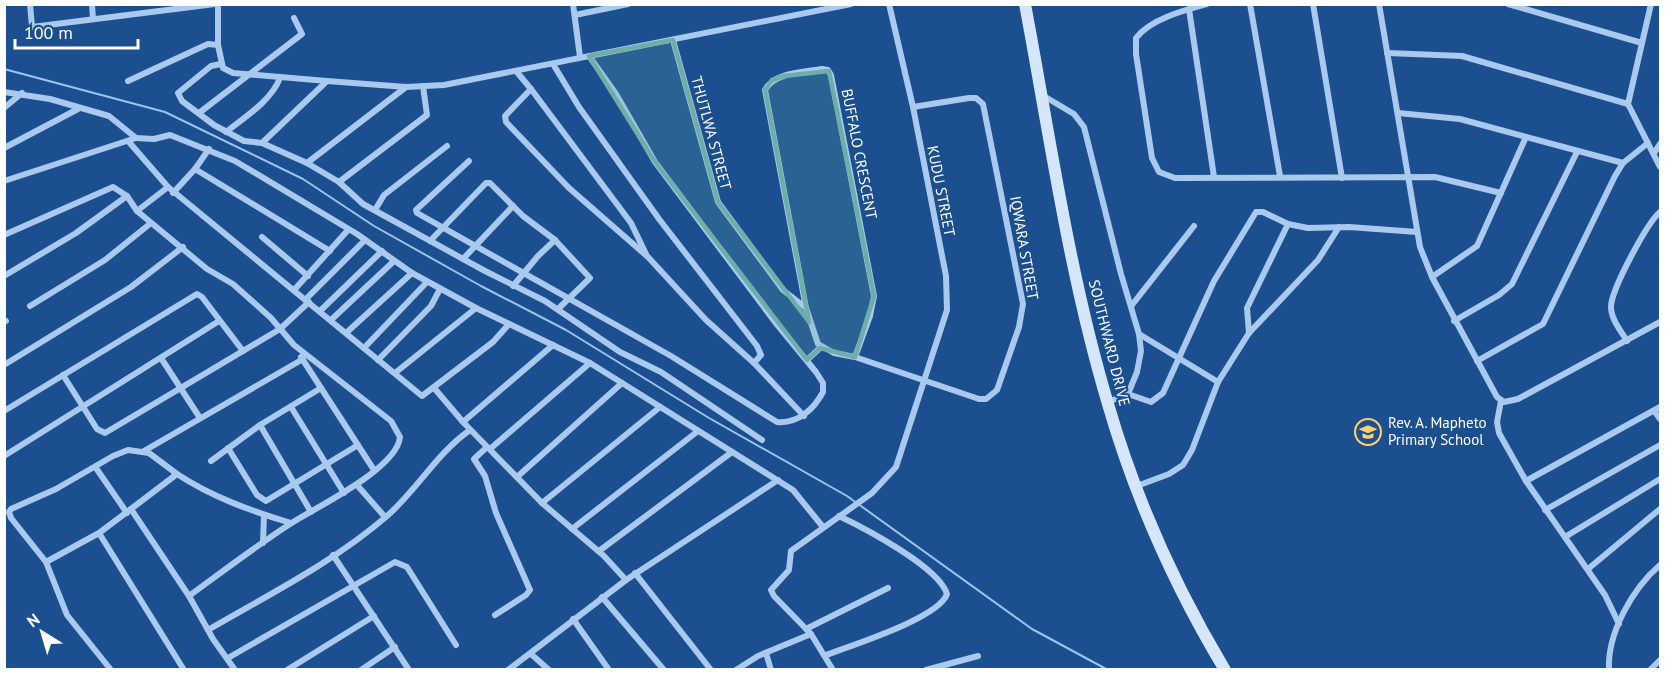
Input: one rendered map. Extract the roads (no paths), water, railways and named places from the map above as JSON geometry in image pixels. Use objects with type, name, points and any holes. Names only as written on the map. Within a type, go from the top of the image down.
[{"type":"main road","name":"SOUTHWARD DRIVE","points":[[1025,4],[1080,288],[1107,402],[1159,543],[1195,617],[1225,669]]},
{"type":"street","points":[[30,4],[32,27],[217,4],[218,45],[221,64],[227,71],[280,78],[406,87],[444,85],[851,4]]},
{"type":"street","points":[[92,4],[93,19]]},
{"type":"street","points":[[573,4],[580,57]]},
{"type":"street","points":[[575,15],[628,4]]},
{"type":"street","name":"KUDU STREET","points":[[808,631],[771,592],[789,570],[790,551],[872,493],[896,467],[944,326],[948,294],[913,107],[889,4]]},
{"type":"street","points":[[1207,4],[1189,9],[1141,31],[1136,38],[1136,54],[1154,165],[1160,172],[1175,178],[1280,176],[1445,178],[1501,193]]},
{"type":"street","points":[[1250,4],[1280,176]]},
{"type":"street","points":[[1313,4],[1342,178]]},
{"type":"street","points":[[1379,4],[1417,232],[1432,277],[1454,321],[1501,402],[1497,428],[1526,481],[1588,568],[1619,624]]},
{"type":"street","points":[[1508,4],[1642,43]]},
{"type":"street","points":[[1651,4],[1628,104],[1660,166]]},
{"type":"street","points":[[1189,9],[1214,177]]},
{"type":"street","points":[[199,113],[302,34],[294,18]]},
{"type":"street","name":"THUTLWA STREET","points":[[673,40],[718,202],[783,290],[806,308]]},
{"type":"street","points":[[128,81],[207,44],[218,45]]},
{"type":"street","points":[[1387,53],[1462,56],[1628,104]]},
{"type":"street","points":[[470,161],[416,210],[441,228],[570,298],[777,422],[784,423],[804,416],[812,409],[823,387],[807,360],[775,322],[656,162],[616,94],[589,56]]},
{"type":"street","points":[[221,64],[211,66],[179,91],[182,101],[226,132],[244,141],[262,143],[307,163],[339,182],[363,204],[558,309],[620,352],[661,372],[762,441]]},
{"type":"street","points":[[553,64],[579,106],[659,219],[757,346],[761,355],[754,363]]},
{"type":"street","name":"BUFFALO CRESCENT","points":[[821,347],[813,336],[806,308],[765,90],[772,80],[826,69],[831,75],[874,296],[870,316],[855,357]]},
{"type":"street","points":[[516,71],[631,223],[648,257]]},
{"type":"street","points":[[226,132],[267,98],[276,88],[280,78]]},
{"type":"street","points":[[262,143],[327,81]]},
{"type":"street","points":[[339,182],[427,115],[423,86]]},
{"type":"street","points":[[307,163],[406,87]]},
{"type":"street","points":[[531,89],[505,116],[506,122],[588,207],[648,257],[706,320],[754,363],[804,416]]},
{"type":"street","points":[[4,92],[50,99],[116,119],[136,138]]},
{"type":"street","points":[[4,108],[22,93]]},
{"type":"street","points":[[1042,95],[1074,114],[1084,128],[1121,274],[1139,334],[1141,351],[1137,372],[1128,394]]},
{"type":"street","name":"IQWARA STREET","points":[[913,107],[969,98],[976,98],[983,104],[1023,304],[1019,327],[1000,381],[992,395],[986,399],[972,398],[925,382]]},
{"type":"street","points":[[4,148],[78,109]]},
{"type":"street","points":[[1398,113],[1460,119],[1623,163]]},
{"type":"street","points":[[4,181],[136,138],[154,139],[168,134],[209,149],[279,185],[427,282],[590,363],[622,382],[778,480],[798,495],[824,527]]},
{"type":"street","points":[[1432,277],[1477,246],[1526,137]]},
{"type":"street","points":[[129,142],[171,190],[421,396],[435,388],[498,339],[509,324]]},
{"type":"street","points":[[1477,361],[1543,324],[1623,163],[1648,144]]},
{"type":"street","points":[[1654,153],[1660,144]]},
{"type":"street","points":[[375,210],[384,195],[447,146]]},
{"type":"street","points":[[137,211],[171,190],[195,169],[209,149]]},
{"type":"street","points":[[1454,321],[1499,295],[1512,284],[1577,152]]},
{"type":"street","points":[[195,169],[330,251]]},
{"type":"street","points":[[430,241],[486,183],[495,187],[513,206],[555,240],[590,279],[558,309]]},
{"type":"street","points":[[4,235],[115,187],[127,196],[137,211],[207,269],[233,284],[280,329],[294,345],[374,470]]},
{"type":"street","points":[[4,276],[76,232],[127,196]]},
{"type":"street","points":[[463,259],[513,206]]},
{"type":"street","points":[[1107,402],[1128,394],[1145,401],[1155,400],[1166,388],[1214,281],[1252,215],[1263,212],[1288,224],[1319,229],[1339,227],[1417,232]]},
{"type":"street","points":[[1627,341],[1611,312],[1612,299],[1645,231],[1660,212]]},
{"type":"street","points":[[30,306],[105,260],[152,223]]},
{"type":"street","points":[[1248,333],[1247,308],[1288,224]]},
{"type":"street","points":[[1132,305],[1194,226]]},
{"type":"street","points":[[1137,486],[1177,470],[1188,459],[1218,382],[1248,333],[1318,260],[1339,227]]},
{"type":"street","points":[[295,290],[348,230]]},
{"type":"street","points":[[262,237],[308,276]]},
{"type":"street","points":[[63,375],[97,429],[104,433],[280,329],[365,240]]},
{"type":"street","points":[[513,286],[555,240]]},
{"type":"street","points":[[4,365],[131,287],[183,247]]},
{"type":"street","points":[[320,311],[382,251]]},
{"type":"street","points":[[331,320],[394,261]]},
{"type":"street","points":[[346,333],[412,273]]},
{"type":"street","points":[[364,348],[427,282]]},
{"type":"street","points":[[378,360],[431,306],[440,289]]},
{"type":"street","points":[[4,411],[195,295],[202,297],[243,351]]},
{"type":"street","points":[[395,373],[476,308]]},
{"type":"street","points":[[4,456],[219,321]]},
{"type":"street","points":[[1501,402],[1518,399],[1660,322]]},
{"type":"street","points":[[1139,334],[1218,382]]},
{"type":"street","points":[[189,596],[291,523],[357,485],[399,445],[400,437],[396,427],[294,345]]},
{"type":"street","points":[[463,422],[553,345]]},
{"type":"street","points":[[807,360],[821,347],[925,382]]},
{"type":"street","points":[[161,358],[200,418]]},
{"type":"street","points":[[111,669],[67,615],[46,562],[7,510],[56,489],[121,452],[144,451],[303,359]]},
{"type":"street","points":[[495,615],[530,590],[496,513],[485,476],[474,459],[590,363]]},
{"type":"street","points":[[517,477],[622,382]]},
{"type":"street","points":[[212,461],[260,425],[321,388]]},
{"type":"street","points":[[435,388],[470,430],[542,503],[599,551],[626,580]]},
{"type":"street","points":[[291,407],[344,494]]},
{"type":"street","points":[[542,503],[660,407]]},
{"type":"street","points":[[1526,481],[1658,409],[1660,419]]},
{"type":"street","points":[[260,425],[311,512]]},
{"type":"street","points":[[208,630],[333,555],[385,518],[454,442],[470,430]]},
{"type":"street","points":[[572,529],[698,431]]},
{"type":"street","points":[[1545,510],[1660,445]]},
{"type":"street","points":[[228,448],[262,500],[269,500],[358,446]]},
{"type":"street","points":[[144,451],[212,495],[291,523]]},
{"type":"street","points":[[599,551],[732,452]]},
{"type":"street","points":[[96,468],[189,596],[208,630],[235,669]]},
{"type":"street","points":[[46,562],[99,533],[177,474]]},
{"type":"street","points":[[1565,537],[1660,479]]},
{"type":"street","points":[[508,669],[531,654],[573,619],[635,573],[778,480]]},
{"type":"street","points":[[357,485],[385,518]]},
{"type":"street","points":[[1588,568],[1660,509]]},
{"type":"street","points":[[264,515],[264,543]]},
{"type":"street","points":[[826,655],[928,614],[947,594],[942,585],[896,545],[839,516]]},
{"type":"street","points":[[99,533],[184,669]]},
{"type":"street","points":[[333,555],[409,669]]},
{"type":"street","points":[[228,658],[392,563],[403,564],[456,645]]},
{"type":"street","points":[[1609,669],[1611,644],[1619,624],[1640,586],[1660,565]]},
{"type":"street","points":[[635,573],[711,669]]},
{"type":"street","points":[[736,669],[888,588]]},
{"type":"street","points":[[602,597],[664,669]]},
{"type":"street","points":[[287,669],[374,615]]},
{"type":"street","points":[[573,619],[609,669]]},
{"type":"street","points":[[808,631],[826,655],[833,669]]},
{"type":"street","points":[[361,669],[395,647]]},
{"type":"street","points":[[766,652],[771,669]]},
{"type":"street","points":[[531,654],[549,669]]},
{"type":"street","points":[[926,669],[978,656]]},
{"type":"street","points":[[1650,669],[1660,660]]},
{"type":"street","points":[[959,662],[963,669]]},
{"type":"waterway","points":[[4,69],[165,112],[303,179],[374,226],[566,330],[709,418],[847,496],[1032,629],[1108,670]]},
{"type":"place","name":"Rev. A. Mapheto Primary School","points":[[1368,432]]}]
